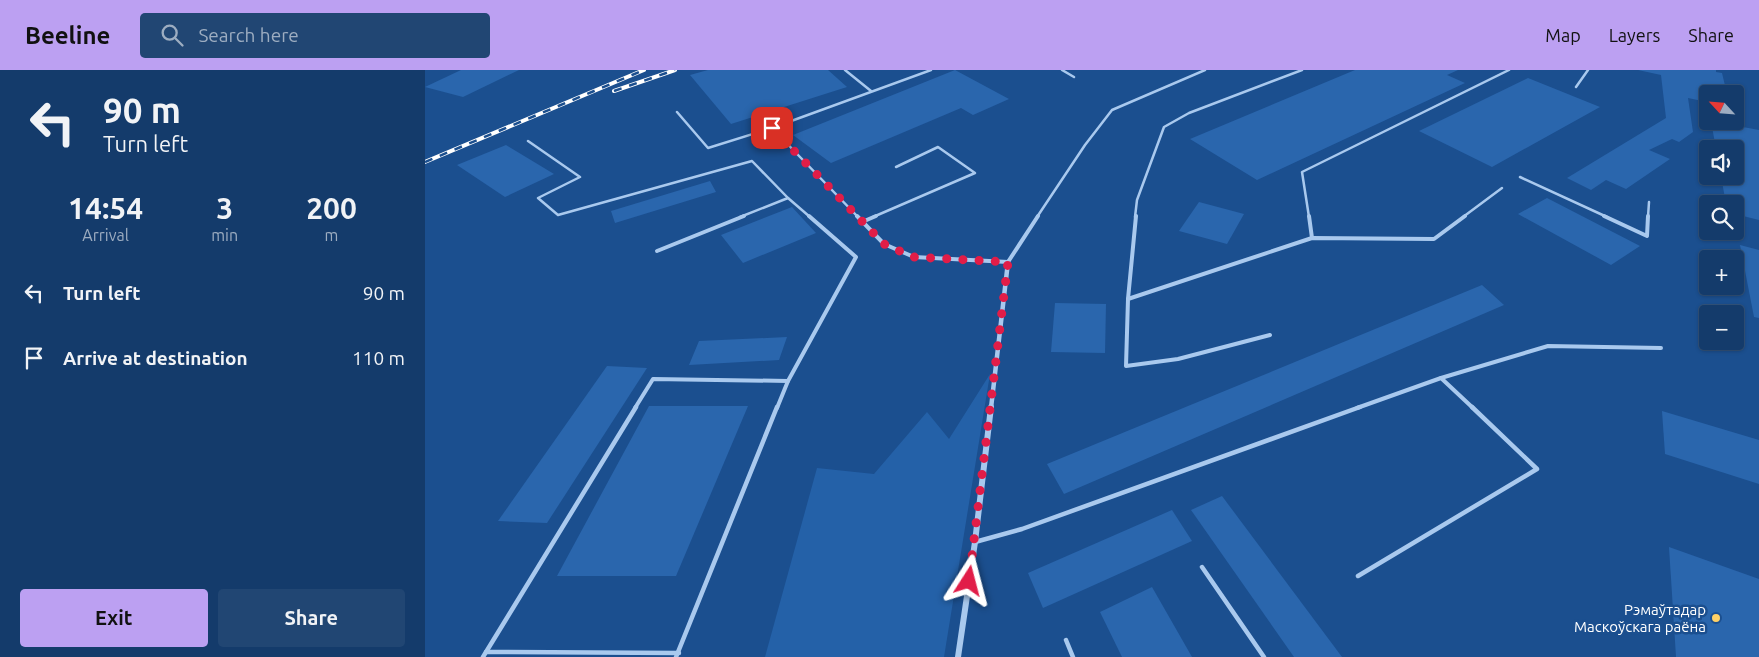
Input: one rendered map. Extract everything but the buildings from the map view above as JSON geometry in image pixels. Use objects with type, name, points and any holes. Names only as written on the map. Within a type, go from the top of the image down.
[{"type":"street","points":[[958,657],[975,542],[1008,262]]},
{"type":"lane","points":[[845,70],[871,91]]},
{"type":"lane","points":[[677,112],[709,148],[772,128],[931,70]]},
{"type":"lane","points":[[1062,70],[1074,77]]},
{"type":"lane","points":[[772,128],[884,244],[913,257],[1008,262],[1085,145],[1112,110],[1205,70]]},
{"type":"lane","points":[[1270,335],[1178,359],[1126,366],[1128,299],[1137,200],[1164,127],[1189,114],[1302,70]]},
{"type":"lane","points":[[1312,238],[1301,172],[1509,70]]},
{"type":"lane","points":[[1576,87],[1588,70]]},
{"type":"lane","points":[[484,655],[678,655],[787,381],[856,257],[788,198],[752,161],[558,215],[538,198],[580,178],[528,141]]},
{"type":"lane","points":[[863,222],[975,173],[938,148],[896,167]]},
{"type":"lane","points":[[1520,177],[1647,236],[1649,202]]},
{"type":"lane","points":[[1128,299],[1312,238],[1434,238],[1502,188]]},
{"type":"lane","points":[[657,252],[788,198]]},
{"type":"lane","points":[[975,542],[1022,529],[1441,378],[1549,346],[1661,348]]},
{"type":"lane","points":[[484,655],[653,378],[787,381]]},
{"type":"lane","points":[[1358,576],[1537,469],[1441,378]]},
{"type":"lane","points":[[1202,567],[1264,657]]},
{"type":"lane","points":[[1066,640],[1073,657]]},
{"type":"shaded area","points":[[990,374],[944,657],[765,657],[817,468],[874,474],[927,412],[949,439]]},
{"type":"railway","points":[[425,162],[644,70]]},
{"type":"railway","points":[[614,91],[675,70]]},
{"type":"place","name":"Рэмаўтадар Маскоўскага раёна","points":[[1716,618]]},
{"type":"route","points":[[772,128],[884,244],[913,257],[1008,262],[969,581]]}]
